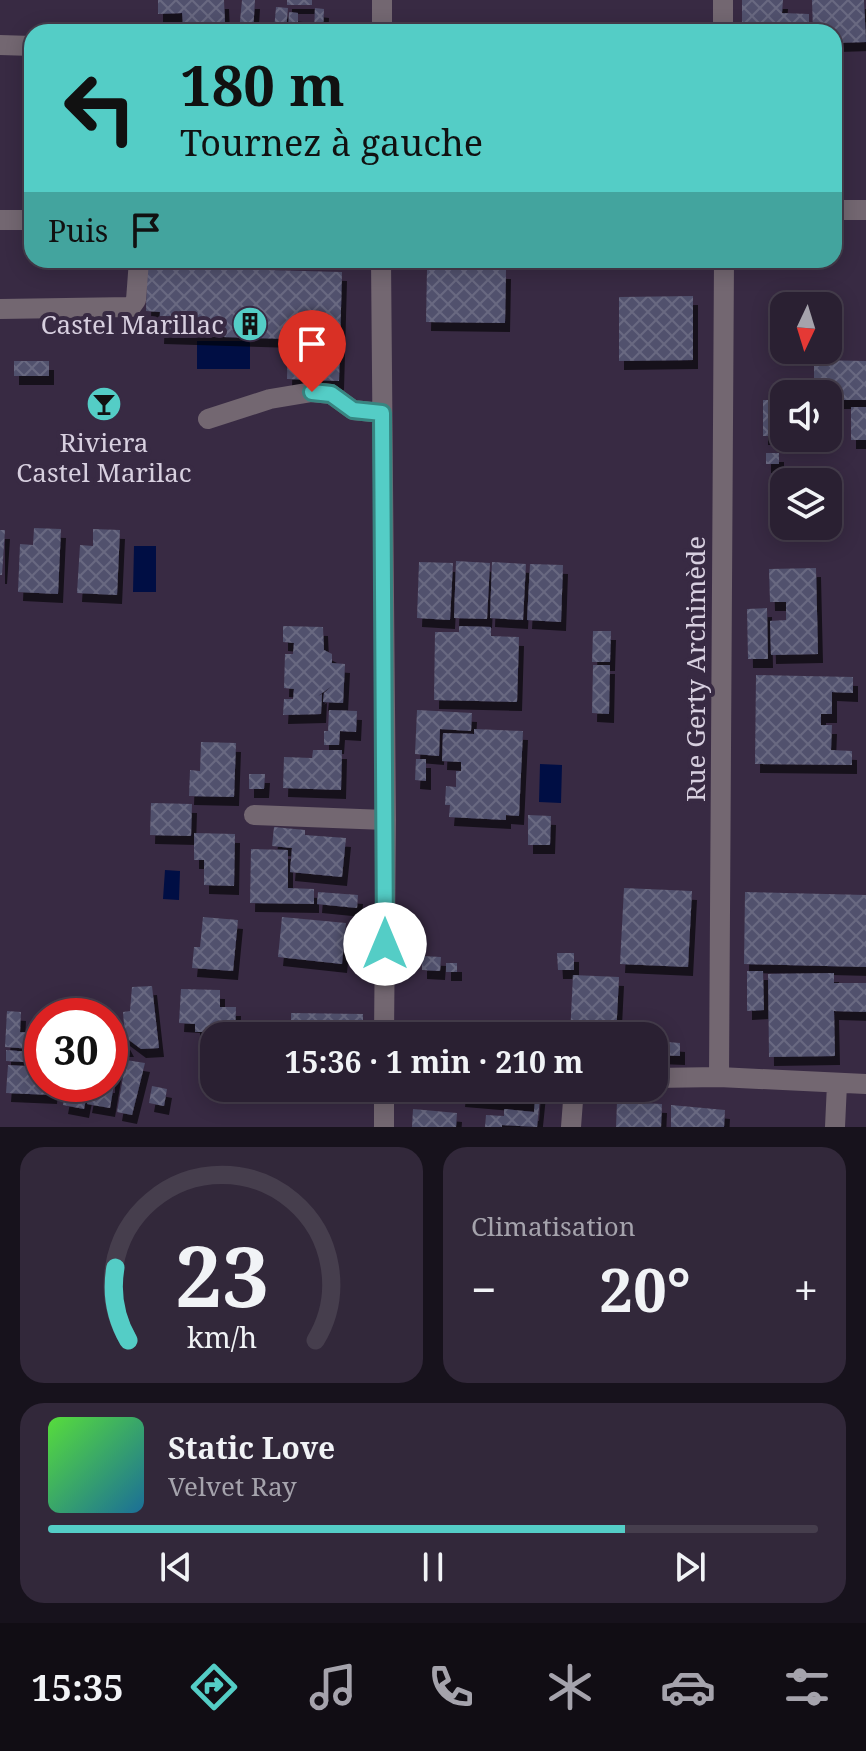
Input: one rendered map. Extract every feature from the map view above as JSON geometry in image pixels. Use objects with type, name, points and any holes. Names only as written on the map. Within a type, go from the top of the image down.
[{"type":"street","points":[[382,0],[382,24]]},
{"type":"street","points":[[723,0],[723,24]]},
{"type":"street","points":[[0,45],[24,46]]},
{"type":"street","points":[[842,210],[866,210]]},
{"type":"street","points":[[0,220],[24,220]]},
{"type":"street","points":[[0,309],[131,307],[136,300],[138,268]]},
{"type":"street","points":[[381,268],[386,820],[384,1022]]},
{"type":"street","name":"Rue Gerty Archimède","points":[[719,1077],[724,268]]},
{"type":"street","points":[[208,419],[270,399],[312,392],[331,394],[353,410],[382,413]]},
{"type":"street","points":[[254,815],[386,820]]},
{"type":"street","points":[[668,1078],[866,1084]]},
{"type":"street","points":[[835,1127],[837,1084]]},
{"type":"street","points":[[384,1102],[384,1127]]},
{"type":"street","points":[[571,1127],[573,1102]]},
{"type":"shaded area","points":[[197,341],[250,341],[250,369],[197,369]]},
{"type":"shaded area","points":[[134,546],[156,546],[156,592],[133,592]]},
{"type":"shaded area","points":[[540,764],[562,765],[561,803],[539,802]]},
{"type":"shaded area","points":[[165,870],[180,871],[179,900],[163,899]]},
{"type":"building","points":[[158,0],[224,0],[225,23],[183,24],[182,13],[158,14]]},
{"type":"building","points":[[242,0],[255,0],[254,24],[240,24]]},
{"type":"building","points":[[287,0],[312,0],[312,5],[287,5]]},
{"type":"building","points":[[742,0],[783,0],[782,13],[809,14],[809,24],[742,24]]},
{"type":"building","points":[[812,0],[864,0],[866,42],[842,43],[842,24],[813,24]]},
{"type":"building","points":[[276,7],[288,8],[287,24],[275,24]]},
{"type":"building","points":[[315,8],[324,9],[323,24],[314,24]]},
{"type":"building","points":[[289,12],[298,13],[298,24],[288,24]]},
{"type":"building","name":"Castel Marillac","points":[[147,268],[342,272],[339,381],[287,379],[288,339],[159,335],[160,312],[146,311]]},
{"type":"building","points":[[427,269],[506,270],[505,323],[426,322]]},
{"type":"building","points":[[693,296],[693,360],[619,361],[619,297]]},
{"type":"building","points":[[14,361],[49,361],[49,376],[14,376]]},
{"type":"building","points":[[866,361],[866,400],[842,400],[842,380],[814,380],[814,364]]},
{"type":"building","points":[[763,400],[770,400],[770,436],[763,436]]},
{"type":"building","points":[[851,407],[866,407],[866,440],[851,440]]},
{"type":"building","points":[[766,453],[779,453],[779,464],[766,464]]},
{"type":"building","points":[[34,528],[61,529],[58,594],[18,592],[20,544],[33,545]]},
{"type":"building","points":[[93,529],[120,530],[117,595],[77,593],[80,545],[93,546]]},
{"type":"building","points":[[0,530],[5,530],[2,575],[0,575]]},
{"type":"building","points":[[456,561],[490,563],[487,619],[454,618]]},
{"type":"building","points":[[419,562],[453,563],[450,620],[417,618]]},
{"type":"building","points":[[492,562],[526,564],[523,620],[490,618]]},
{"type":"building","points":[[530,564],[563,565],[561,622],[527,620]]},
{"type":"building","points":[[816,568],[818,654],[771,655],[770,621],[786,620],[786,602],[770,602],[769,569]]},
{"type":"building","points":[[767,608],[768,659],[748,659],[747,609]]},
{"type":"building","points":[[283,626],[323,627],[324,650],[332,654],[332,663],[345,664],[343,703],[323,702],[324,693],[332,686],[318,696],[322,694],[321,714],[283,715],[284,699],[293,699],[294,689],[284,688],[285,654],[293,654],[294,643],[283,642]]},
{"type":"building","points":[[459,626],[491,627],[491,636],[519,637],[517,702],[434,700],[435,632],[459,632]]},
{"type":"building","points":[[593,631],[611,631],[610,662],[592,662]]},
{"type":"building","points":[[593,665],[610,665],[609,714],[592,713]]},
{"type":"building","points":[[756,675],[853,677],[853,693],[832,692],[832,714],[821,714],[821,725],[832,725],[831,750],[852,751],[852,765],[755,764]]},
{"type":"building","points":[[329,710],[357,711],[356,732],[340,731],[339,745],[324,745]]},
{"type":"building","points":[[417,710],[472,713],[471,731],[440,729],[439,756],[415,754]]},
{"type":"building","points":[[474,729],[523,731],[519,816],[506,815],[506,820],[449,817],[450,805],[445,805],[446,786],[456,787],[456,771],[461,771],[461,762],[442,761],[443,733],[474,734]]},
{"type":"building","points":[[201,742],[236,743],[234,797],[189,796],[190,770],[200,771]]},
{"type":"building","points":[[313,750],[342,750],[341,790],[283,788],[284,757],[312,758]]},
{"type":"building","points":[[416,759],[426,759],[426,781],[415,780]]},
{"type":"building","points":[[249,774],[265,774],[264,789],[249,789]]},
{"type":"building","points":[[151,803],[192,804],[191,836],[150,835]]},
{"type":"building","points":[[528,815],[551,816],[550,845],[528,845]]},
{"type":"building","points":[[274,827],[305,830],[305,835],[346,838],[342,877],[290,872],[292,848],[272,846]]},
{"type":"building","points":[[194,833],[235,834],[234,886],[204,885],[204,860],[194,860]]},
{"type":"building","points":[[251,849],[288,850],[288,888],[314,889],[314,904],[250,903]]},
{"type":"building","points":[[624,888],[692,891],[688,967],[620,964]]},
{"type":"building","points":[[318,892],[358,895],[357,908],[317,904]]},
{"type":"building","points":[[745,892],[866,895],[866,967],[744,964]]},
{"type":"building","points":[[203,917],[238,920],[233,971],[192,968],[194,947],[200,947]]},
{"type":"building","points":[[282,917],[346,923],[342,964],[278,957]]},
{"type":"building","points":[[557,953],[574,953],[574,970],[558,970]]},
{"type":"building","points":[[422,956],[441,957],[440,971],[422,970]]},
{"type":"building","points":[[446,963],[457,963],[457,972],[446,972]]},
{"type":"building","points":[[747,971],[763,971],[764,1010],[747,1011]]},
{"type":"building","points":[[834,973],[834,983],[866,983],[866,1012],[834,1011],[835,1056],[769,1057],[768,974]]},
{"type":"building","points":[[573,975],[619,977],[617,1022],[571,1022]]},
{"type":"building","points":[[152,986],[159,1048],[141,1049],[128,1039],[132,987]]},
{"type":"building","points":[[181,989],[220,990],[220,1007],[236,1007],[235,1022],[200,1022],[200,1032],[195,1032],[195,1024],[179,1023]]},
{"type":"building","points":[[7,1011],[21,1012],[20,1032],[24,1032],[24,1048],[5,1047]]},
{"type":"building","points":[[291,1013],[363,1014],[363,1022],[291,1022]]},
{"type":"building","points":[[668,1042],[680,1043],[680,1056],[668,1056]]},
{"type":"building","points":[[6,1050],[24,1052],[24,1062],[6,1061]]},
{"type":"building","points":[[128,1060],[145,1063],[132,1115],[117,1112],[119,1102],[128,1102]]},
{"type":"building","points":[[8,1065],[24,1066],[24,1094],[6,1093]]},
{"type":"building","points":[[152,1086],[167,1089],[164,1106],[149,1103]]},
{"type":"building","points":[[64,1102],[85,1102],[84,1109],[63,1105]]},
{"type":"building","points":[[87,1102],[111,1102],[110,1108]]},
{"type":"building","points":[[535,1102],[540,1102],[537,1127],[485,1127],[486,1115],[504,1116],[504,1109],[534,1112]]},
{"type":"building","points":[[617,1102],[662,1104],[661,1127],[616,1127]]},
{"type":"building","points":[[671,1105],[725,1110],[724,1127],[671,1127]]},
{"type":"building","points":[[413,1109],[457,1113],[456,1127],[412,1127]]},
{"type":"place","name":"Castel Marillac","points":[[250,324]]},
{"type":"place","name":"Riviera Castel Marilac","points":[[104,404]]},
{"type":"route","points":[[312,392],[331,394],[353,410],[382,413],[385,944]]}]
